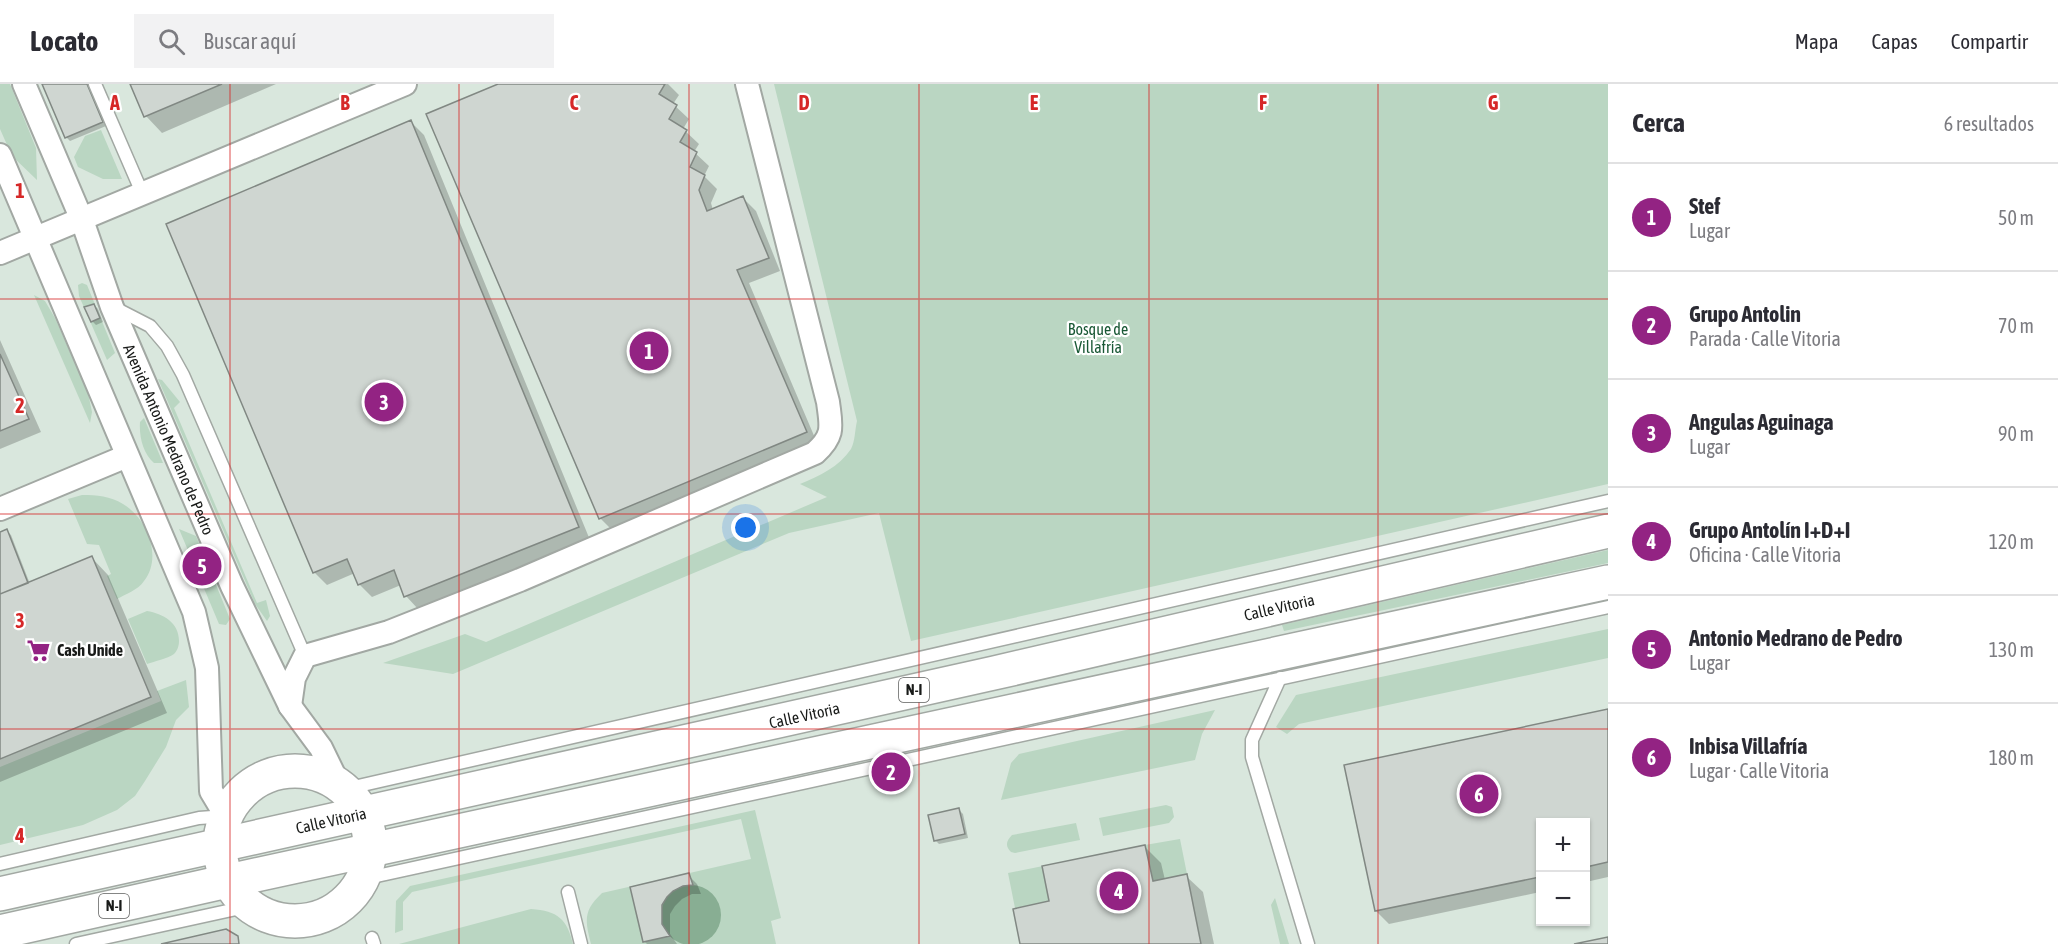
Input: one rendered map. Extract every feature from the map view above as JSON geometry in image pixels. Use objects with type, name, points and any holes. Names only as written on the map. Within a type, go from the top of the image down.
[{"type":"highway","name":"Calle Vitoria","points":[[0,894],[349,795],[994,673],[1608,531]]},
{"type":"highway","name":"N-I","points":[[0,932],[228,881],[367,865],[1608,582]]},
{"type":"highway","points":[[286,771],[310,772],[349,795],[370,831],[367,865],[351,897],[340,907],[318,918],[304,921],[288,921],[269,916],[250,906],[228,881],[221,862],[223,830],[236,800],[250,785],[267,776],[286,771]]},
{"type":"street","name":"Avenida Antonio Medrano de Pedro","points":[[24,84],[82,220],[112,306],[232,585],[290,706],[321,748],[349,795]]},
{"type":"street","points":[[0,253],[405,84]]},
{"type":"street","points":[[290,706],[294,678],[305,656],[389,632],[520,580],[815,453],[826,443],[831,428],[828,402],[747,84]]},
{"type":"street","points":[[0,155],[194,612],[207,668],[211,791],[223,830]]},
{"type":"street","points":[[0,509],[127,456]]},
{"type":"lane","points":[[95,84],[143,195]]},
{"type":"lane","points":[[112,306],[150,326],[167,346],[185,378],[305,656]]},
{"type":"lane","points":[[349,795],[1608,501]]},
{"type":"lane","points":[[367,865],[1280,678],[1608,607]]},
{"type":"lane","points":[[1280,678],[1252,740],[1252,757],[1308,944]]},
{"type":"lane","points":[[0,864],[199,818],[223,830]]},
{"type":"lane","points":[[568,892],[581,944]]},
{"type":"lane","points":[[76,944],[250,906]]},
{"type":"shaded area","points":[[0,84],[1608,84],[1608,944],[0,944]]},
{"type":"shaded area","points":[[691,885],[712,894],[721,915],[712,936],[691,945],[670,936],[661,915],[670,894]]},
{"type":"green space","points":[[0,84],[10,84],[36,148],[37,180],[12,156],[0,129]]},
{"type":"green space","name":"Bosque de Villafría","points":[[774,84],[1608,84],[1608,484],[911,641],[879,513],[789,533],[453,674],[383,663],[465,634],[486,642],[827,497],[800,484],[841,461],[851,449],[857,421]]},
{"type":"green space","points":[[101,130],[122,179],[103,179],[78,167],[74,157],[85,136]]},
{"type":"green space","points":[[82,283],[87,285],[115,353],[107,360],[79,296],[78,285]]},
{"type":"green space","points":[[34,295],[45,301],[55,318],[88,393],[92,412],[90,423]]},
{"type":"green space","points":[[158,379],[162,380],[180,402],[174,408],[257,603],[266,600],[270,616],[267,621],[255,604]]},
{"type":"green space","points":[[144,418],[163,463],[154,463],[144,450],[140,422]]},
{"type":"green space","points":[[82,495],[103,496],[123,504],[139,519],[150,539],[152,561],[150,571],[139,587],[117,599],[107,576],[111,574],[99,545],[87,544],[68,499]]},
{"type":"green space","points":[[179,529],[196,536],[230,619],[226,625],[219,624]]},
{"type":"green space","points":[[1608,550],[1608,563],[1284,631],[1282,625]]},
{"type":"green space","points":[[147,611],[169,620],[176,629],[179,641],[174,654],[147,664],[128,619]]},
{"type":"green space","points":[[1608,629],[1608,658],[1299,724],[1287,734],[1276,727],[1296,695]]},
{"type":"green space","points":[[186,680],[189,707],[176,720],[166,747],[135,796],[117,810],[83,825],[0,845],[0,767],[161,701],[157,691]]},
{"type":"green space","points":[[1215,710],[1202,734],[1195,760],[1001,800],[1011,763],[1019,754]]},
{"type":"green space","points":[[1166,805],[1172,807],[1174,817],[1169,823],[1103,836],[1099,818]]},
{"type":"green space","points":[[755,810],[781,918],[771,921],[776,944],[591,944],[587,916],[591,905],[602,893],[751,859],[741,819],[412,892],[403,902],[403,930],[395,933],[396,901],[410,886]]},
{"type":"green space","points":[[1076,823],[1080,840],[1015,853],[1011,852],[1007,846],[1007,841],[1012,835]]},
{"type":"green space","points":[[1180,839],[1187,874],[1152,881],[1145,845]]},
{"type":"green space","points":[[1043,866],[1049,902],[1015,908],[1008,873]]},
{"type":"green space","points":[[1275,898],[1289,944],[1280,944],[1271,905]]},
{"type":"green space","points":[[531,909],[555,914],[560,918],[568,928],[573,944],[399,944]]},
{"type":"building","points":[[42,84],[87,84],[103,122],[65,138]]},
{"type":"building","points":[[130,84],[222,84],[144,117]]},
{"type":"building","points":[[498,84],[665,84],[659,94],[677,105],[669,119],[687,130],[680,142],[697,152],[690,167],[705,175],[699,190],[707,211],[743,196],[769,258],[737,270],[807,432],[599,519],[426,114]]},
{"type":"building","points":[[411,120],[579,527],[404,597],[394,570],[358,585],[347,559],[313,573],[166,224]]},
{"type":"building","points":[[94,304],[100,318],[91,322],[84,307]]},
{"type":"building","points":[[0,354],[29,419],[0,431]]},
{"type":"building","points":[[7,529],[28,583],[0,594],[0,532]]},
{"type":"building","points":[[92,556],[151,697],[0,759],[0,594]]},
{"type":"building","points":[[1608,709],[1608,862],[1590,866],[1590,818],[1536,818],[1536,878],[1375,911],[1344,765]]},
{"type":"building","points":[[959,808],[965,834],[934,841],[928,815]]},
{"type":"building","points":[[1145,845],[1153,881],[1187,874],[1201,944],[1020,944],[1013,909],[1049,901],[1042,866]]},
{"type":"building","points":[[689,873],[693,885],[683,886],[673,891],[662,905],[662,924],[670,936],[643,942],[630,887]]},
{"type":"building","points":[[226,929],[238,936],[239,944],[161,944]]},
{"type":"building","points":[[1608,937],[1608,944],[1574,944]]},
{"type":"place","name":"Stef","points":[[649,351]]},
{"type":"place","name":"Angulas Aguinaga","points":[[384,402]]},
{"type":"place","name":"Antonio Medrano de Pedro","points":[[202,566]]},
{"type":"place","name":"Cash Unide","points":[[39,650]]},
{"type":"place","name":"Grupo Antolin","points":[[891,772]]},
{"type":"place","name":"Inbisa Villafría","points":[[1479,794]]},
{"type":"place","name":"Grupo Antolín I+D+I","points":[[1119,891]]}]
